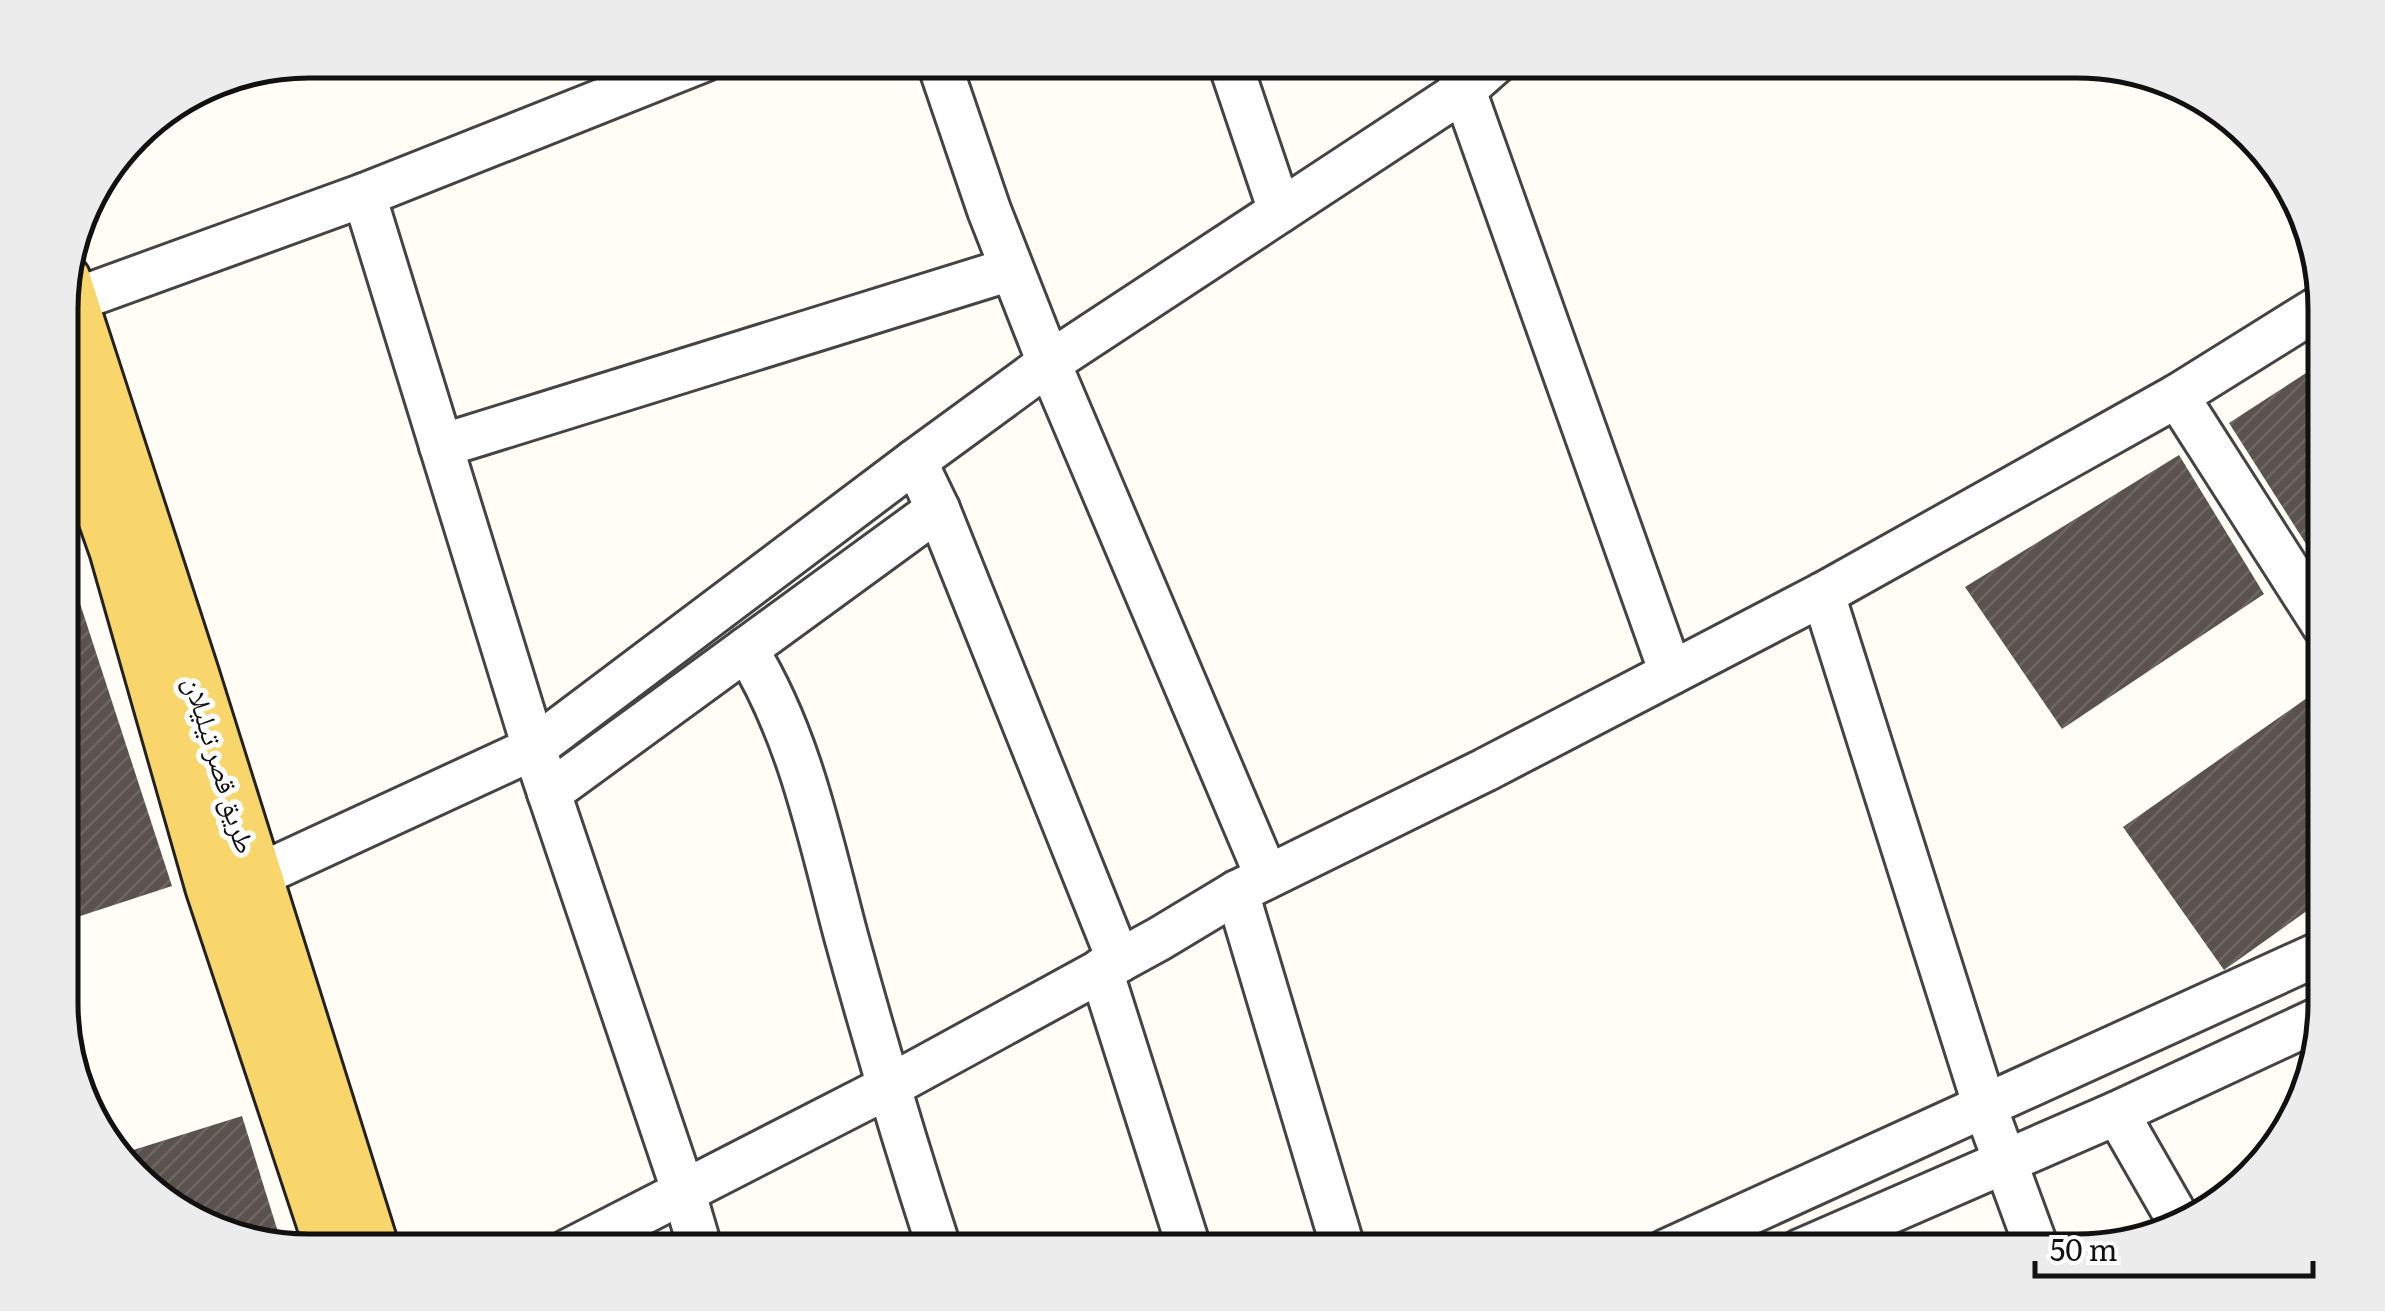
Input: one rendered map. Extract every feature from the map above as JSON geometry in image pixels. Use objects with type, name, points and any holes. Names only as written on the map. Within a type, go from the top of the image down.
[{"type":"main road","name":"طريق قصر تيليلان","points":[[78,335],[368,1234]]},
{"type":"main road","name":"طريق قصر تيليلان","points":[[78,441],[116,549],[212,886],[327,1234]]},
{"type":"street","points":[[78,291],[364,196],[647,78]]},
{"type":"street","points":[[944,78],[1012,270],[1252,885],[1340,1233]]},
{"type":"street","points":[[1235,78],[1280,211]]},
{"type":"street","points":[[254,877],[534,748],[1048,363],[1280,211],[1456,78]]},
{"type":"street","points":[[1461,78],[1671,672]]},
{"type":"street","points":[[364,196],[534,748],[696,1234]]},
{"type":"street","points":[[441,446],[1012,270]]},
{"type":"street","points":[[602,1234],[888,1088],[1252,885],[1484,770],[1822,594],[2177,396],[2308,314]]},
{"type":"street","points":[[2177,396],[2308,601]]},
{"type":"street","points":[[915,461],[938,510],[1110,966],[1185,1234]]},
{"type":"street","points":[[549,793],[938,510]]},
{"type":"street","points":[[1822,594],[1984,1104],[2032,1233]]},
{"type":"street","points":[[746,649],[774,697],[799,762],[888,1088],[934,1234]]},
{"type":"street","points":[[1703,1233],[2308,959]]},
{"type":"street","points":[[1869,1233],[2005,1160],[2306,1025]]},
{"type":"street","points":[[2117,1113],[2174,1212]]},
{"type":"building","points":[[2308,372],[2308,547],[2229,423]]},
{"type":"building","points":[[2179,455],[2264,594],[2062,729],[1965,587]]},
{"type":"building","points":[[78,597],[172,886],[78,917]]},
{"type":"building","points":[[2308,697],[2308,910],[2224,970],[2123,827]]},
{"type":"building","points":[[242,1116],[278,1232],[206,1210],[156,1176],[132,1151]]}]
